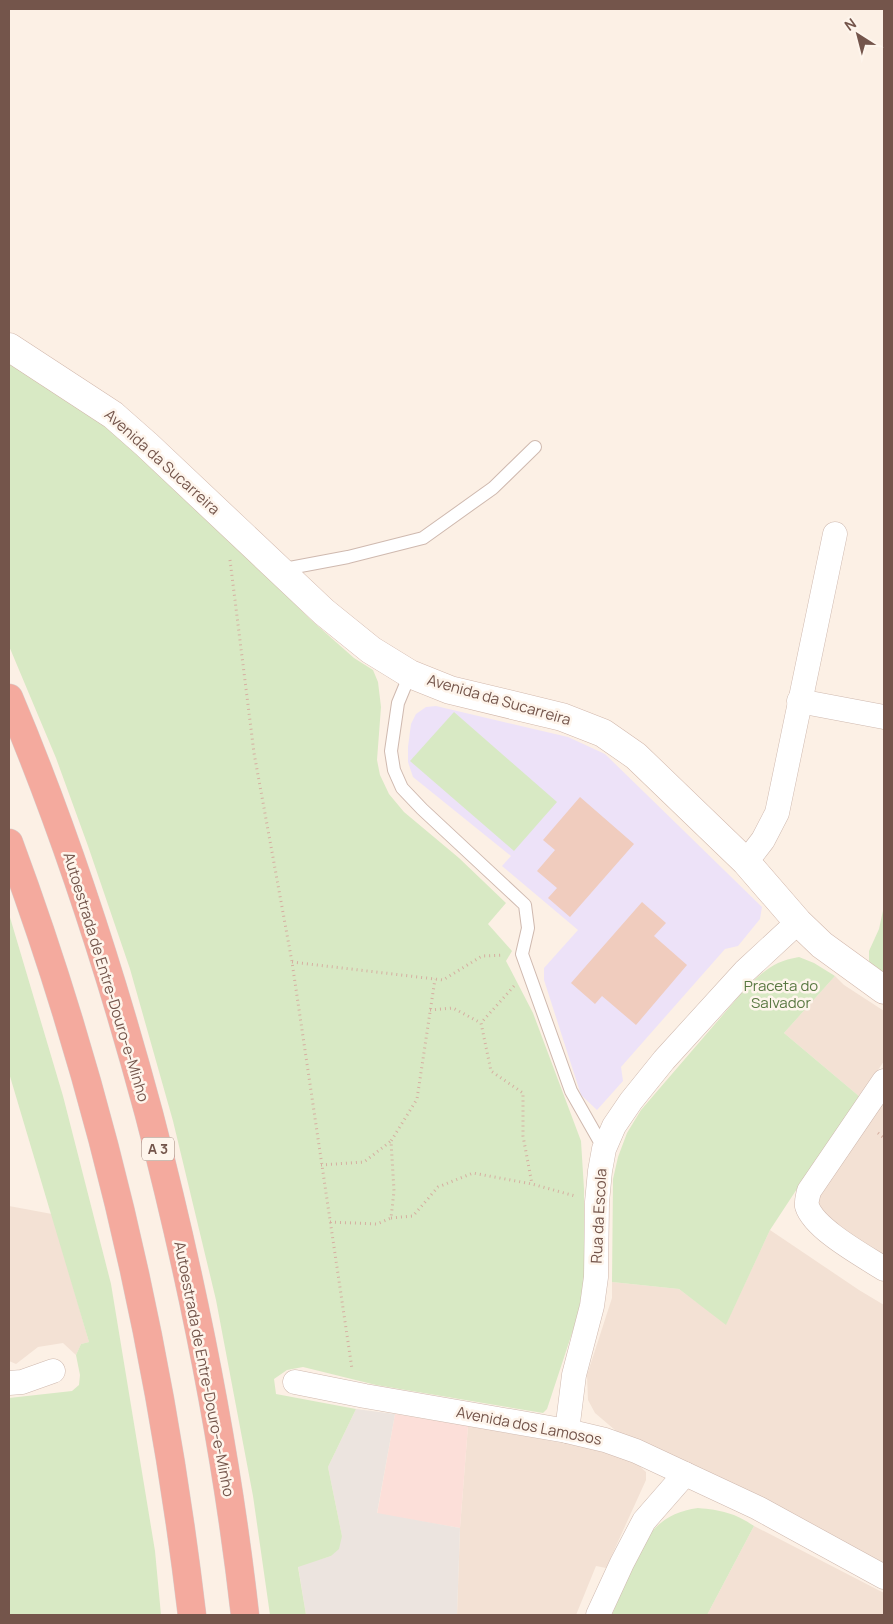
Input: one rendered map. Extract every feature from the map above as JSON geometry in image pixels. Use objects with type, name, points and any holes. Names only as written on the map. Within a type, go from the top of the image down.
[{"type":"highway","name":"Autoestrada de Entre-Douro-e-Minho","points":[[9,698],[49,800],[102,952],[128,1036],[156,1143],[196,1312],[214,1406],[232,1513],[244,1615]]},
{"type":"highway","points":[[9,844],[52,966],[110,1171],[154,1362],[171,1465],[192,1615]]},
{"type":"street","name":"Avenida da Sucarreira","points":[[9,347],[113,415],[324,612],[371,650],[410,674],[450,690],[562,717],[603,733],[636,756],[746,862],[798,922],[822,945],[884,990]]},
{"type":"street","points":[[746,862],[763,840],[777,813],[835,534]]},
{"type":"street","points":[[799,701],[884,716]]},
{"type":"street","name":"Rua da Escola","points":[[567,1431],[574,1375],[592,1306],[596,1277],[597,1202],[600,1171],[604,1150],[614,1126],[630,1101],[664,1060],[744,971],[798,922]]},
{"type":"street","points":[[884,1080],[809,1191],[806,1204],[810,1213],[826,1231],[884,1269]]},
{"type":"street","points":[[9,1383],[22,1382],[53,1371]]},
{"type":"street","name":"Avenida dos Lamosos","points":[[295,1382],[567,1431],[605,1440],[636,1451],[758,1508],[884,1577]]},
{"type":"street","points":[[598,1615],[644,1521],[685,1474]]},
{"type":"lane","points":[[279,570],[348,557],[423,538],[494,488],[535,447]]},
{"type":"lane","points":[[410,674],[398,703],[391,751],[394,770],[402,788],[422,809],[525,905],[528,928],[522,954],[527,970],[571,1091],[604,1150]]},
{"type":"path","points":[[230,557],[254,753],[292,962],[350,1366],[365,1396]]},
{"type":"path","points":[[292,962],[443,980],[482,956],[522,954]]},
{"type":"path","points":[[480,1023],[527,970]]},
{"type":"path","points":[[321,1166],[364,1162],[391,1141],[416,1099],[435,979]]},
{"type":"path","points":[[430,1010],[453,1008],[480,1023],[491,1070],[523,1093],[523,1136],[532,1184]]},
{"type":"path","points":[[391,1141],[394,1191],[391,1218]]},
{"type":"path","points":[[330,1222],[377,1224],[391,1218],[413,1216],[438,1187],[473,1173],[532,1184],[597,1202]]},
{"type":"shaded area","points":[[436,706],[568,737],[605,754],[762,907],[760,919],[738,946],[725,949],[621,1067],[623,1081],[597,1110],[581,1095],[544,980],[544,968],[578,930],[502,866],[511,856],[413,777],[408,762],[411,724],[416,714],[426,707]]},
{"type":"shaded area","points":[[835,976],[844,985],[884,1011],[884,1061],[860,1097],[784,1033]]},
{"type":"shaded area","points":[[884,1096],[884,1258],[817,1211],[815,1194]]},
{"type":"shaded area","points":[[9,1206],[52,1214],[89,1342],[81,1344],[76,1355],[63,1343],[38,1347],[16,1364],[9,1361]]},
{"type":"shaded area","points":[[770,1230],[884,1305],[884,1565],[622,1436],[595,1413],[588,1400],[587,1375],[612,1298],[612,1282],[679,1289],[726,1324]]},
{"type":"shaded area","points":[[356,1409],[395,1414],[377,1513],[460,1528],[457,1615],[306,1615],[298,1566],[331,1556],[342,1536],[328,1467]]},
{"type":"shaded area","points":[[395,1414],[468,1426],[460,1528],[377,1514]]},
{"type":"shaded area","points":[[468,1426],[584,1447],[634,1461],[646,1472],[646,1480],[606,1568],[596,1566],[576,1615],[457,1615],[460,1528]]},
{"type":"shaded area","points":[[754,1526],[884,1593],[884,1615],[707,1615]]},
{"type":"green space","points":[[9,362],[109,427],[247,556],[310,619],[354,658],[373,670],[378,682],[381,707],[377,760],[380,775],[389,794],[404,812],[459,858],[506,903],[488,924],[512,951],[506,961],[533,1013],[581,1141],[584,1189],[584,1242],[588,1264],[577,1318],[547,1409],[543,1413],[376,1385],[303,1367],[287,1370],[274,1379],[276,1394],[356,1409],[328,1467],[342,1536],[339,1549],[331,1556],[298,1567],[306,1615],[270,1615],[253,1496],[216,1300],[173,1121],[130,969],[88,846],[56,758],[9,646]]},
{"type":"green space","points":[[454,712],[557,802],[514,851],[410,761]]},
{"type":"green space","points":[[884,906],[884,975],[874,969],[869,961],[869,951],[879,929]]},
{"type":"green space","points":[[9,914],[63,1096],[111,1284],[155,1551],[161,1615],[9,1615],[9,1398],[72,1391],[79,1385],[80,1375],[76,1355],[81,1344],[89,1342],[9,1073]]},
{"type":"green space","name":"Praceta do Salvador","points":[[799,957],[814,963],[835,976],[784,1033],[860,1097],[770,1230],[726,1325],[679,1289],[612,1282],[613,1179],[618,1157],[627,1133],[641,1110],[746,988],[776,964]]},
{"type":"green space","points":[[698,1508],[728,1513],[754,1526],[707,1615],[612,1615],[632,1563],[650,1533],[663,1521],[678,1513]]},
{"type":"building","points":[[580,797],[634,844],[570,917],[548,898],[557,888],[537,871],[555,850],[543,840]]},
{"type":"building","points":[[642,902],[666,923],[654,936],[687,965],[636,1025],[602,996],[595,1004],[571,983]]}]
